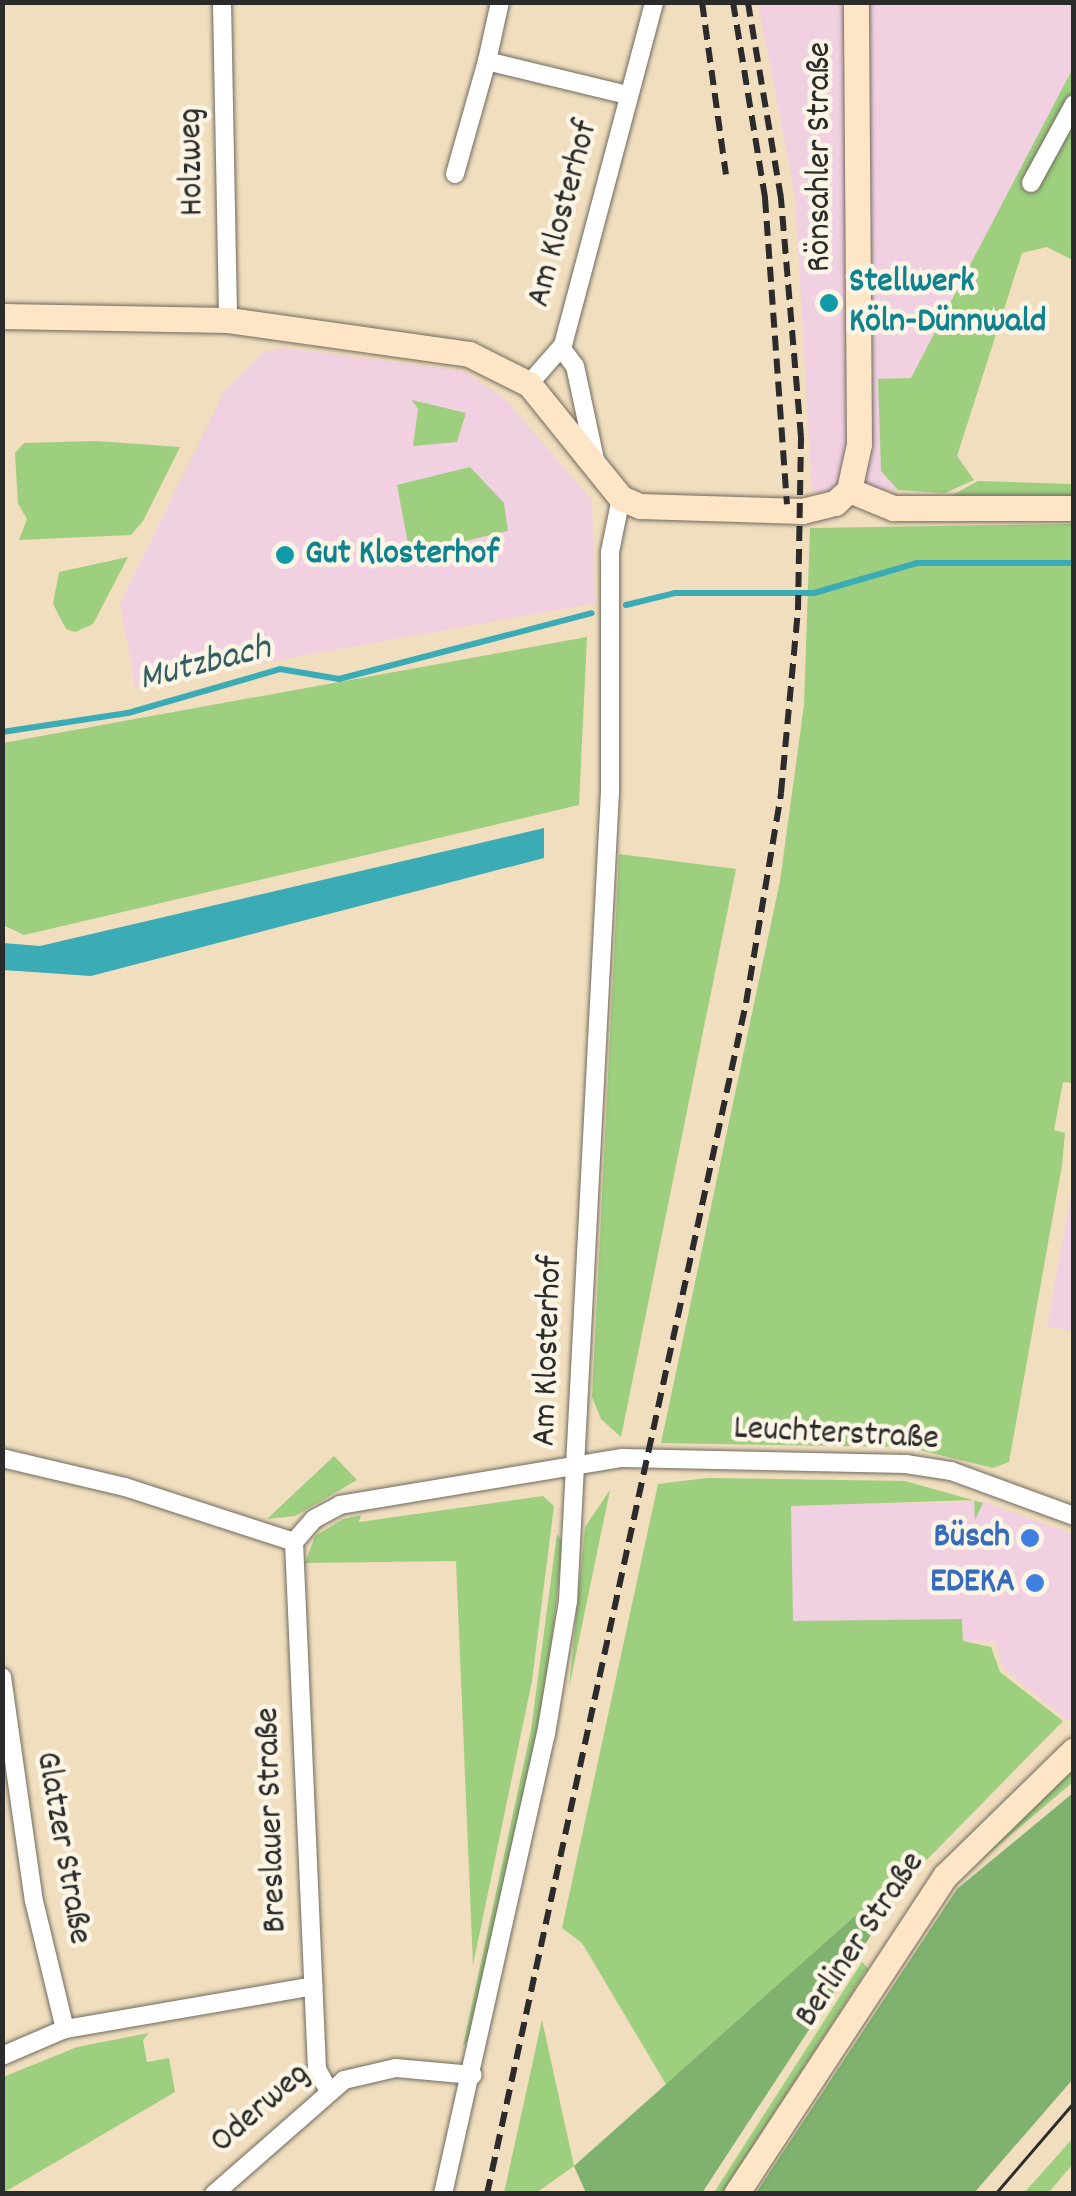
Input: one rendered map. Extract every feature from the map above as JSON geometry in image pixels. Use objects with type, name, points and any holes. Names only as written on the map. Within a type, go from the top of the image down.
[{"type":"main road","name":"Rönsahler Straße","points":[[850,490],[859,444],[856,2]]},
{"type":"main road","points":[[2,316],[228,320],[469,354],[530,384],[622,498],[640,506],[802,511],[835,503],[850,490],[893,508],[1074,508]]},
{"type":"main road","name":"Berliner Straße","points":[[736,2194],[945,1876],[1074,1750]]},
{"type":"street","name":"Holzweg","points":[[222,2],[228,320]]},
{"type":"street","points":[[455,174],[500,2]]},
{"type":"street","name":"Am Klosterhof","points":[[530,384],[562,349],[654,2]]},
{"type":"street","name":"Am Klosterhof","points":[[487,61],[628,95]]},
{"type":"street","points":[[1031,183],[1074,104]]},
{"type":"street","name":"Am Klosterhof","points":[[562,349],[575,366],[597,469]]},
{"type":"street","name":"Am Klosterhof","points":[[444,2194],[552,1702],[577,1466],[573,1413],[610,792],[610,552],[622,498]]},
{"type":"street","points":[[2,1458],[125,1486],[294,1542]]},
{"type":"street","name":"Leuchterstraße","points":[[294,1542],[314,1519],[340,1505],[577,1466],[647,1460],[906,1464],[951,1472],[1074,1516]]},
{"type":"street","name":"Breslauer Straße","points":[[294,1542],[316,2069],[329,2092]]},
{"type":"street","name":"Glatzer Straße","points":[[2,1676],[34,1902],[65,2029]]},
{"type":"street","points":[[2,2056],[65,2029],[313,1986]]},
{"type":"street","name":"Oderweg","points":[[214,2194],[329,2092],[364,2072],[396,2068],[472,2076]]},
{"type":"shaded area","points":[[758,3],[1073,3],[1073,68],[911,378],[881,470],[898,490],[812,492],[795,195]]},
{"type":"shaded area","name":"Gut Klosterhof","points":[[285,348],[463,371],[504,398],[592,501],[595,603],[135,686],[120,603],[225,390],[264,352]]},
{"type":"shaded area","points":[[1073,1184],[1073,1330],[1047,1327]]},
{"type":"shaded area","points":[[984,1502],[1073,1534],[1073,1718],[1067,1720],[1004,1669],[995,1641],[766,1647],[762,1505]]},
{"type":"green space","points":[[1073,68],[1073,260],[1047,247],[1022,253],[957,456],[974,480],[945,493],[898,490],[881,471],[878,379],[911,378]]},
{"type":"green space","points":[[412,400],[466,413],[457,442],[413,446],[418,409]]},
{"type":"green space","points":[[96,441],[180,447],[143,521],[131,535],[19,540],[27,519],[18,504],[15,453],[24,443]]},
{"type":"green space","points":[[470,467],[504,503],[508,531],[410,554],[397,485]]},
{"type":"green space","points":[[978,481],[1073,484],[1073,500],[940,502]]},
{"type":"green space","points":[[1073,524],[1073,1083],[1063,1082],[1054,1130],[1065,1133],[1062,1165],[1009,1462],[993,1468],[907,1447],[661,1443],[780,881],[804,705],[810,528]]},
{"type":"green space","points":[[128,557],[93,624],[75,632],[66,629],[53,604],[59,572]]},
{"type":"green space","points":[[587,637],[579,805],[24,935],[3,925],[3,743]]},
{"type":"green space","points":[[619,854],[736,869],[621,1437],[601,1419],[592,1397]]},
{"type":"green space","points":[[334,1456],[357,1480],[295,1516],[267,1519]]},
{"type":"green space","points":[[707,1478],[905,1481],[973,1500],[791,1506],[793,1621],[962,1619],[963,1641],[991,1647],[1000,1672],[1063,1721],[901,1886],[891,1884],[667,2086],[582,1943],[562,1928],[658,1484]]},
{"type":"green space","points":[[610,1490],[569,1688],[585,1527]]},
{"type":"green space","points":[[543,1496],[554,1506],[532,1681],[473,1965],[456,1561],[305,1563],[315,1536],[343,1519],[361,1515],[359,1522]]},
{"type":"green space","points":[[974,1500],[983,1503],[975,1520]]},
{"type":"green space","points":[[557,1534],[563,1542],[547,1684],[470,2038],[463,2046],[531,1730]]},
{"type":"green space","points":[[1073,1768],[1073,1782],[953,1884],[991,1844]]},
{"type":"green space","points":[[1073,1793],[1073,2079],[974,2193],[756,2193],[957,1889]]},
{"type":"green space","points":[[891,1884],[901,1886],[892,1903],[702,2193],[586,2193],[574,2166]]},
{"type":"green space","points":[[862,1962],[868,1968],[722,2193],[713,2194]]},
{"type":"green space","points":[[542,2020],[574,2166],[536,2193],[504,2193]]},
{"type":"green space","points":[[149,2033],[143,2040],[147,2062],[169,2058],[175,2092],[3,2193],[3,2077],[77,2047]]},
{"type":"green space","points":[[1073,2138],[1073,2164],[1048,2193],[1024,2193]]},
{"type":"water","points":[[544,828],[544,858],[91,976],[3,970],[3,943],[40,946]]},
{"type":"waterway","name":"Mutzbach","points":[[626,605],[675,593],[814,593],[917,563],[1074,563]]},
{"type":"waterway","name":"Mutzbach","points":[[2,732],[128,713],[280,669],[339,679],[592,613]]},
{"type":"tram line","points":[[995,2194],[1074,2102]]},
{"type":"railway","points":[[702,2],[726,174]]},
{"type":"railway","points":[[733,2],[765,198],[787,504]]},
{"type":"railway","points":[[487,2194],[746,1003],[781,793],[798,610],[801,437],[781,198],[748,2]]},
{"type":"place","name":"Stellwerk Köln-Dünnwald","points":[[829,303]]},
{"type":"place","name":"Gut Klosterhof","points":[[285,555]]},
{"type":"place","name":"Büsch","points":[[1030,1538]]},
{"type":"place","name":"EDEKA","points":[[1035,1583]]}]
